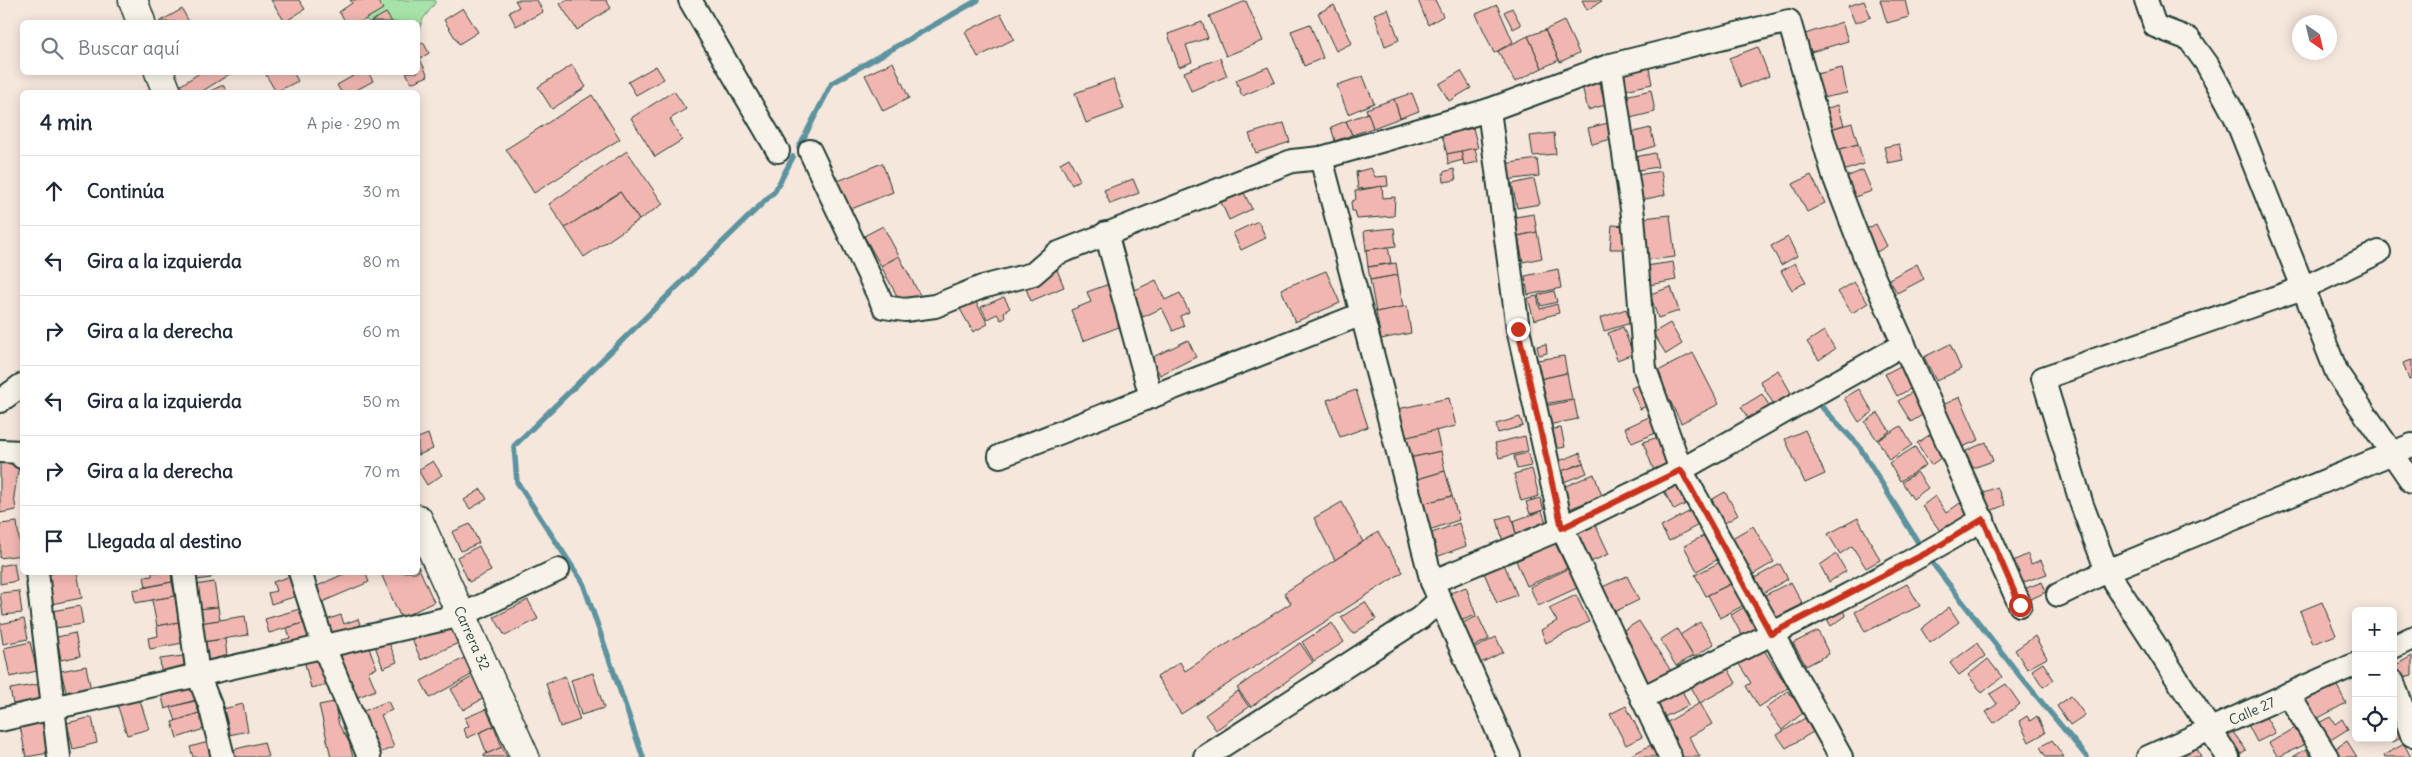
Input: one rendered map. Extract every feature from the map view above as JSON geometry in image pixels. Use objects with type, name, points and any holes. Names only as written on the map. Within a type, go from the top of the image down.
[{"type":"main road","points":[[133,0],[140,20]]},
{"type":"main road","points":[[160,75],[166,90]]},
{"type":"main road","name":"Carrera 32","points":[[420,523],[525,757]]},
{"type":"street","points":[[690,0],[778,151]]},
{"type":"street","points":[[2146,0],[2155,26],[2189,39],[2207,64],[2235,116],[2337,373],[2402,450],[2412,482]]},
{"type":"street","points":[[810,151],[884,307],[905,310],[934,306],[982,288],[1033,274],[1056,254],[1292,160],[1321,158],[1489,110],[1611,65],[1790,20],[1834,176],[1867,262],[2020,605]]},
{"type":"street","points":[[1611,65],[1633,216],[1645,369],[1681,470],[1841,757]]},
{"type":"street","points":[[1489,110],[1518,329],[1562,528],[1670,757]]},
{"type":"street","points":[[1321,158],[1436,591],[1509,757]]},
{"type":"street","points":[[1106,233],[1152,397]]},
{"type":"street","points":[[2228,757],[2107,571],[2082,504],[2043,378],[2303,288],[2379,252]]},
{"type":"street","points":[[1000,456],[1362,314]]},
{"type":"street","points":[[1205,757],[1420,618],[1436,591],[1681,470],[1904,344]]},
{"type":"street","points":[[0,401],[20,386]]},
{"type":"street","points":[[2058,595],[2107,571],[2402,450]]},
{"type":"street","points":[[0,451],[20,452]]},
{"type":"street","points":[[1642,698],[1771,634],[1932,550],[1983,519]]},
{"type":"street","points":[[0,720],[53,706],[462,615],[558,570]]},
{"type":"street","points":[[36,575],[60,757]]},
{"type":"street","points":[[184,575],[198,675],[210,705],[224,757]]},
{"type":"street","points":[[301,575],[324,647],[369,757]]},
{"type":"street","points":[[2397,645],[2412,638]]},
{"type":"street","name":"Calle 27","points":[[2148,757],[2352,666]]},
{"type":"street","points":[[2397,693],[2412,735]]},
{"type":"street","points":[[2288,694],[2327,757]]},
{"type":"green space","points":[[360,0],[435,0],[420,27],[420,20],[366,20],[357,15]]},
{"type":"building","points":[[271,0],[299,0],[305,9],[288,20],[284,20]]},
{"type":"building","points":[[350,0],[377,0],[383,9],[364,20],[345,20],[339,12],[352,3]]},
{"type":"building","points":[[515,0],[537,0],[543,12],[516,26],[509,12],[519,7]]},
{"type":"building","points":[[566,0],[606,0],[611,8],[577,30],[560,4]]},
{"type":"building","points":[[1418,0],[1435,0],[1443,16],[1428,25]]},
{"type":"building","points":[[1582,0],[1601,0],[1602,1],[1587,10]]},
{"type":"building","points":[[1880,0],[1905,0],[1909,17],[1887,23]]},
{"type":"building","points":[[1246,1],[1263,41],[1226,56],[1209,16]]},
{"type":"building","points":[[1864,1],[1871,17],[1855,23],[1848,6]]},
{"type":"building","points":[[1334,5],[1352,43],[1336,51],[1318,13]]},
{"type":"building","points":[[1497,5],[1513,42],[1494,53],[1476,14]]},
{"type":"building","points":[[463,8],[478,32],[459,44],[444,20]]},
{"type":"building","points":[[1512,8],[1521,25],[1513,29],[1504,12]]},
{"type":"building","points":[[182,9],[188,20],[163,20]]},
{"type":"building","points":[[1388,9],[1399,40],[1385,46],[1374,14]]},
{"type":"building","points":[[386,13],[391,20],[374,20]]},
{"type":"building","points":[[1001,14],[1014,39],[978,57],[965,32]]},
{"type":"building","points":[[1564,21],[1579,53],[1560,62],[1545,30]]},
{"type":"building","points":[[1202,22],[1208,38],[1186,45],[1192,62],[1179,67],[1168,34]]},
{"type":"building","points":[[1842,22],[1848,41],[1811,52],[1805,34]]},
{"type":"building","points":[[1310,24],[1323,58],[1304,66],[1291,31]]},
{"type":"building","points":[[1545,30],[1559,60],[1542,68],[1528,36]]},
{"type":"building","points":[[1528,36],[1542,68],[1515,82],[1498,51]]},
{"type":"building","points":[[423,42],[429,53],[421,58],[420,56],[420,44]]},
{"type":"building","points":[[1758,47],[1769,76],[1741,87],[1729,58]]},
{"type":"building","points":[[1220,58],[1227,76],[1191,91],[1184,72]]},
{"type":"building","points":[[420,59],[428,76],[411,83],[407,75],[420,75]]},
{"type":"building","points":[[893,62],[909,98],[883,111],[865,75]]},
{"type":"building","points":[[1648,63],[1652,84],[1625,90],[1621,70]]},
{"type":"building","points":[[572,65],[586,87],[552,109],[538,87]]},
{"type":"building","points":[[656,66],[664,79],[636,95],[628,82]]},
{"type":"building","points":[[1268,67],[1275,82],[1242,96],[1236,80]]},
{"type":"building","points":[[1842,68],[1847,93],[1822,98],[1817,74]]},
{"type":"building","points":[[1461,71],[1471,88],[1449,101],[1439,84]]},
{"type":"building","points":[[196,75],[228,75],[204,90],[180,90],[178,87]]},
{"type":"building","points":[[266,75],[295,75],[298,81],[280,90],[275,90]]},
{"type":"building","points":[[355,75],[370,75],[373,81],[357,90],[340,90],[337,85]]},
{"type":"building","points":[[1363,76],[1374,103],[1348,114],[1337,85]]},
{"type":"building","points":[[1598,78],[1605,105],[1588,110],[1581,82]]},
{"type":"building","points":[[1113,79],[1124,109],[1086,123],[1075,93]]},
{"type":"building","points":[[223,85],[226,90],[212,90]]},
{"type":"building","points":[[1651,90],[1655,112],[1630,118],[1625,96]]},
{"type":"building","points":[[674,91],[686,109],[670,119],[682,140],[655,157],[631,118]]},
{"type":"building","points":[[1412,93],[1419,111],[1400,118],[1394,99]]},
{"type":"building","points":[[592,95],[620,139],[534,193],[506,149]]},
{"type":"building","points":[[1394,99],[1400,118],[1373,128],[1366,109]]},
{"type":"building","points":[[1838,105],[1844,125],[1827,130],[1821,110]]},
{"type":"building","points":[[1368,113],[1373,128],[1352,135],[1346,121]]},
{"type":"building","points":[[1346,121],[1352,135],[1335,141],[1331,127]]},
{"type":"building","points":[[1284,123],[1290,142],[1256,153],[1249,134]]},
{"type":"building","points":[[1608,123],[1612,139],[1592,144],[1588,128]]},
{"type":"building","points":[[1852,123],[1858,144],[1834,151],[1827,130]]},
{"type":"building","points":[[1473,128],[1478,148],[1447,154],[1442,135]]},
{"type":"building","points":[[1650,128],[1655,146],[1635,152],[1630,133]]},
{"type":"building","points":[[1554,133],[1556,154],[1533,156],[1530,136]]},
{"type":"building","points":[[1858,144],[1864,164],[1840,172],[1834,151]]},
{"type":"building","points":[[1899,144],[1903,160],[1888,163],[1884,147]]},
{"type":"building","points":[[1475,148],[1478,162],[1464,165],[1461,151]]},
{"type":"building","points":[[627,151],[663,204],[639,220],[620,192],[565,228],[549,204]]},
{"type":"building","points":[[1461,151],[1463,160],[1448,164],[1447,154]]},
{"type":"building","points":[[1655,153],[1658,167],[1638,170],[1635,157]]},
{"type":"building","points":[[1069,158],[1080,180],[1072,185],[1060,163]]},
{"type":"building","points":[[1537,159],[1539,176],[1505,180],[1503,164]]},
{"type":"building","points":[[882,163],[893,192],[849,210],[838,181]]},
{"type":"building","points":[[1371,168],[1375,177],[1387,176],[1388,186],[1358,189],[1356,172]]},
{"type":"building","points":[[1454,169],[1456,180],[1444,182],[1443,172]]},
{"type":"building","points":[[1863,170],[1872,191],[1852,198],[1844,178]]},
{"type":"building","points":[[1661,171],[1665,195],[1641,200],[1637,175]]},
{"type":"building","points":[[1811,175],[1825,203],[1807,212],[1793,184]]},
{"type":"building","points":[[1133,179],[1139,193],[1110,204],[1104,190]]},
{"type":"building","points":[[1534,179],[1540,204],[1517,208],[1512,184]]},
{"type":"building","points":[[1382,186],[1383,198],[1395,197],[1394,216],[1357,219],[1355,211],[1352,211],[1351,202],[1356,199],[1355,191]]},
{"type":"building","points":[[1242,189],[1252,209],[1229,220],[1220,200]]},
{"type":"building","points":[[620,192],[639,220],[584,257],[565,228]]},
{"type":"building","points":[[1534,214],[1537,232],[1518,236],[1515,217]]},
{"type":"building","points":[[1670,215],[1675,257],[1647,260],[1643,218]]},
{"type":"building","points":[[1258,221],[1266,238],[1241,250],[1233,233]]},
{"type":"building","points":[[1876,224],[1887,246],[1875,253],[1863,231]]},
{"type":"building","points":[[1612,225],[1627,226],[1626,249],[1610,249]]},
{"type":"building","points":[[883,226],[899,256],[881,266],[864,236]]},
{"type":"building","points":[[1394,228],[1396,246],[1366,250],[1364,231]]},
{"type":"building","points":[[1537,232],[1542,258],[1523,262],[1518,236]]},
{"type":"building","points":[[1788,237],[1797,256],[1781,265],[1771,246]]},
{"type":"building","points":[[1388,247],[1391,263],[1368,267],[1366,250]]},
{"type":"building","points":[[899,256],[921,297],[903,307],[881,266]]},
{"type":"building","points":[[1673,262],[1676,280],[1649,285],[1646,266]]},
{"type":"building","points":[[1396,263],[1398,275],[1370,280],[1368,267]]},
{"type":"building","points":[[1795,263],[1806,282],[1792,290],[1781,271]]},
{"type":"building","points":[[1917,264],[1924,279],[1897,293],[1889,279]]},
{"type":"building","points":[[1055,265],[1064,287],[1031,301],[1022,279]]},
{"type":"building","points":[[1558,269],[1561,288],[1528,295],[1525,276]]},
{"type":"building","points":[[1326,271],[1340,303],[1295,322],[1281,289]]},
{"type":"building","points":[[1398,275],[1403,307],[1376,312],[1370,280]]},
{"type":"building","points":[[1156,280],[1165,300],[1180,293],[1189,312],[1180,316],[1184,326],[1173,331],[1162,308],[1143,317],[1131,292]]},
{"type":"building","points":[[1854,282],[1868,303],[1852,313],[1838,292]]},
{"type":"building","points":[[1109,284],[1124,325],[1083,341],[1071,310],[1091,302],[1087,292]]},
{"type":"building","points":[[1671,287],[1679,311],[1658,318],[1650,294]]},
{"type":"building","points":[[1554,291],[1557,302],[1541,306],[1538,295]]},
{"type":"building","points":[[971,293],[988,324],[973,332],[956,302]]},
{"type":"building","points":[[1537,296],[1540,309],[1557,304],[1559,313],[1534,320],[1528,298]]},
{"type":"building","points":[[1004,297],[1010,308],[1004,312],[1005,318],[1001,320],[997,314],[987,319],[981,307]]},
{"type":"building","points":[[1407,306],[1411,333],[1381,339],[1376,312]]},
{"type":"building","points":[[1626,309],[1631,323],[1604,331],[1600,318]]},
{"type":"building","points":[[1670,323],[1682,344],[1666,354],[1653,333]]},
{"type":"building","points":[[1623,327],[1633,354],[1617,360],[1608,333]]},
{"type":"building","points":[[1824,331],[1835,349],[1819,360],[1807,342]]},
{"type":"building","points":[[1188,340],[1196,357],[1160,375],[1151,358]]},
{"type":"building","points":[[1546,344],[1547,353],[1539,355],[1537,346]]},
{"type":"building","points":[[1950,344],[1961,369],[1936,381],[1924,357]]},
{"type":"building","points":[[1693,353],[1719,404],[1681,423],[1656,372]]},
{"type":"building","points":[[1564,356],[1567,373],[1540,379],[1537,360]]},
{"type":"building","points":[[2412,360],[2412,379],[2409,380],[2403,363]]},
{"type":"building","points":[[1902,365],[1914,387],[1897,396],[1885,374]]},
{"type":"building","points":[[1778,370],[1795,400],[1777,410],[1760,381]]},
{"type":"building","points":[[1567,373],[1572,399],[1544,404],[1540,379]]},
{"type":"building","points":[[1642,383],[1651,404],[1640,409],[1631,388]]},
{"type":"building","points":[[1859,389],[1873,412],[1859,422],[1844,398]]},
{"type":"building","points":[[1356,390],[1368,427],[1340,437],[1327,400]]},
{"type":"building","points":[[1914,391],[1927,412],[1911,422],[1898,401]]},
{"type":"building","points":[[1762,394],[1772,410],[1751,423],[1741,407]]},
{"type":"building","points":[[1960,397],[1979,440],[1962,447],[1943,405]]},
{"type":"building","points":[[1449,398],[1456,426],[1400,439],[1393,410]]},
{"type":"building","points":[[1574,400],[1578,419],[1548,425],[1544,406]]},
{"type":"building","points":[[1878,413],[1890,431],[1877,440],[1865,422]]},
{"type":"building","points":[[1651,416],[1658,432],[1632,443],[1625,428]]},
{"type":"building","points":[[1520,417],[1523,426],[1498,433],[1496,424]]},
{"type":"building","points":[[1901,426],[1912,445],[1889,460],[1878,440]]},
{"type":"building","points":[[1561,428],[1565,447],[1550,450],[1547,430]]},
{"type":"building","points":[[1436,430],[1441,451],[1405,459],[1400,439]]},
{"type":"building","points":[[1805,430],[1825,474],[1805,483],[1785,439]]},
{"type":"building","points":[[1934,432],[1948,453],[1931,465],[1917,443]]},
{"type":"building","points":[[428,434],[433,449],[420,454],[420,437]]},
{"type":"building","points":[[1525,436],[1528,451],[1499,458],[1495,443]]},
{"type":"building","points":[[1658,437],[1669,465],[1654,471],[1643,442]]},
{"type":"building","points":[[1986,442],[1993,461],[1973,468],[1966,451]]},
{"type":"building","points":[[1915,447],[1926,465],[1900,481],[1889,463]]},
{"type":"building","points":[[1441,451],[1445,471],[1411,481],[1405,459]]},
{"type":"building","points":[[1528,453],[1531,466],[1517,469],[1514,456]]},
{"type":"building","points":[[1580,453],[1583,463],[1557,473],[1554,463]]},
{"type":"building","points":[[433,461],[442,475],[427,485],[420,473],[420,469]]},
{"type":"building","points":[[0,462],[19,465],[14,496],[16,510],[0,513]]},
{"type":"building","points":[[1583,463],[1587,473],[1561,483],[1557,473]]},
{"type":"building","points":[[1532,469],[1539,496],[1521,501],[1514,474]]},
{"type":"building","points":[[1445,471],[1452,496],[1418,505],[1411,481]]},
{"type":"building","points":[[1917,472],[1928,488],[1913,499],[1902,482]]},
{"type":"building","points":[[1594,474],[1602,496],[1569,509],[1561,488]]},
{"type":"building","points":[[1680,483],[1690,502],[1674,510],[1664,491]]},
{"type":"building","points":[[1997,487],[2005,505],[1988,512],[1982,493]]},
{"type":"building","points":[[481,489],[487,499],[470,509],[464,500]]},
{"type":"building","points":[[1725,492],[1738,515],[1725,523],[1711,500]]},
{"type":"building","points":[[1452,496],[1459,520],[1426,531],[1418,505]]},
{"type":"building","points":[[1935,496],[1946,513],[1960,503],[1971,519],[1943,535],[1922,506]]},
{"type":"building","points":[[1540,498],[1544,510],[1530,514],[1526,502]]},
{"type":"building","points":[[1342,502],[1363,542],[1335,560],[1314,518]]},
{"type":"building","points":[[1694,509],[1702,523],[1669,541],[1661,527]]},
{"type":"building","points":[[1542,511],[1548,528],[1517,538],[1513,521]]},
{"type":"building","points":[[1511,515],[1517,538],[1503,542],[1497,519]]},
{"type":"building","points":[[1858,518],[1880,560],[1866,568],[1852,546],[1840,554],[1828,534]]},
{"type":"building","points":[[17,522],[20,555],[0,558],[0,524]]},
{"type":"building","points":[[1594,522],[1609,554],[1588,563],[1574,531]]},
{"type":"building","points":[[1459,523],[1466,546],[1436,557],[1429,534]]},
{"type":"building","points":[[470,524],[479,543],[461,551],[452,532]]},
{"type":"building","points":[[1753,526],[1774,562],[1752,575],[1732,538]]},
{"type":"building","points":[[1378,532],[1403,572],[1181,714],[1157,677],[1180,662],[1185,671],[1291,603],[1284,593]]},
{"type":"building","points":[[1707,534],[1720,558],[1697,571],[1684,546]]},
{"type":"building","points":[[1555,543],[1567,568],[1527,586],[1516,561]]},
{"type":"building","points":[[479,546],[491,571],[469,582],[457,557]]},
{"type":"building","points":[[1836,554],[1846,571],[1829,582],[1820,565]]},
{"type":"building","points":[[2028,554],[2031,564],[2041,560],[2047,574],[2021,583],[2013,561]]},
{"type":"building","points":[[1722,561],[1734,582],[1706,596],[1695,575]]},
{"type":"building","points":[[14,563],[17,581],[0,584],[0,566]]},
{"type":"building","points":[[1504,564],[1517,595],[1497,603],[1484,573]]},
{"type":"building","points":[[1780,564],[1788,579],[1761,594],[1753,579]]},
{"type":"building","points":[[1568,569],[1577,588],[1538,606],[1530,587]]},
{"type":"building","points":[[420,570],[434,602],[401,618],[382,576],[420,575]]},
{"type":"building","points":[[45,575],[78,575],[82,598],[51,604]]},
{"type":"building","points":[[171,575],[172,582],[146,587],[144,577]]},
{"type":"building","points":[[196,575],[210,575],[211,578],[197,580]]},
{"type":"building","points":[[341,575],[366,575],[369,582],[322,602],[315,587]]},
{"type":"building","points":[[291,576],[297,596],[271,604],[268,593],[276,591],[273,582]]},
{"type":"building","points":[[1627,576],[1639,600],[1612,613],[1600,588]]},
{"type":"building","points":[[172,582],[175,596],[135,603],[133,590]]},
{"type":"building","points":[[214,582],[218,607],[198,609],[195,585]]},
{"type":"building","points":[[1791,582],[1806,610],[1779,625],[1765,595]]},
{"type":"building","points":[[2042,582],[2046,592],[2029,600],[2024,589]]},
{"type":"building","points":[[1733,583],[1744,605],[1720,618],[1708,595]]},
{"type":"building","points":[[1907,584],[1920,606],[1865,632],[1855,612]]},
{"type":"building","points":[[1466,587],[1476,615],[1455,623],[1445,595]]},
{"type":"building","points":[[19,591],[22,613],[3,615],[0,593]]},
{"type":"building","points":[[1576,595],[1589,622],[1546,643],[1541,630],[1557,621],[1549,608]]},
{"type":"building","points":[[175,596],[179,622],[157,626],[152,600]]},
{"type":"building","points":[[528,600],[538,619],[505,636],[494,617]]},
{"type":"building","points":[[1365,602],[1376,619],[1353,634],[1341,617]]},
{"type":"building","points":[[2322,602],[2336,635],[2313,644],[2300,611]]},
{"type":"building","points":[[1839,605],[1846,616],[1831,626],[1824,614]]},
{"type":"building","points":[[80,606],[83,624],[55,628],[52,611]]},
{"type":"building","points":[[1746,606],[1762,635],[1746,643],[1731,615]]},
{"type":"building","points":[[218,607],[220,620],[200,623],[198,609]]},
{"type":"building","points":[[1949,607],[1959,622],[1930,643],[1921,629]]},
{"type":"building","points":[[303,608],[307,622],[269,633],[265,619]]},
{"type":"building","points":[[341,615],[344,624],[358,619],[362,630],[332,640],[326,620]]},
{"type":"building","points":[[245,616],[248,635],[203,642],[200,623]]},
{"type":"building","points":[[1478,616],[1489,639],[1467,650],[1456,626]]},
{"type":"building","points":[[24,619],[28,639],[3,644],[0,624]]},
{"type":"building","points":[[453,620],[463,641],[421,660],[412,639]]},
{"type":"building","points":[[1639,621],[1671,671],[1645,687],[1614,636]]},
{"type":"building","points":[[179,622],[183,643],[150,649],[148,638],[158,636],[157,626]]},
{"type":"building","points":[[307,622],[313,642],[285,650],[282,640],[290,638],[287,628]]},
{"type":"building","points":[[1700,622],[1714,644],[1694,657],[1680,635]]},
{"type":"building","points":[[1332,623],[1344,642],[1314,661],[1302,642]]},
{"type":"building","points":[[1677,629],[1693,656],[1676,666],[1660,640]]},
{"type":"building","points":[[1818,631],[1829,654],[1806,666],[1793,643]]},
{"type":"building","points":[[75,633],[80,656],[61,660],[57,637]]},
{"type":"building","points":[[2035,636],[2047,658],[2027,669],[2015,650]]},
{"type":"building","points":[[1496,637],[1503,652],[1473,667],[1466,653]]},
{"type":"building","points":[[387,638],[397,662],[383,668],[374,643]]},
{"type":"building","points":[[225,639],[228,664],[207,667],[203,642]]},
{"type":"building","points":[[30,642],[37,671],[10,677],[4,648]]},
{"type":"building","points":[[1759,642],[1788,688],[1759,707],[1746,686],[1751,683],[1735,658]]},
{"type":"building","points":[[367,643],[377,668],[368,671],[376,690],[353,699],[336,655]]},
{"type":"building","points":[[1300,643],[1313,662],[1251,707],[1237,688]]},
{"type":"building","points":[[1977,643],[1985,656],[1959,675],[1950,663]]},
{"type":"building","points":[[183,656],[185,669],[161,672],[160,659]]},
{"type":"building","points":[[322,656],[329,684],[311,688],[304,660]]},
{"type":"building","points":[[2412,656],[2412,675],[2399,678],[2397,664]]},
{"type":"building","points":[[464,658],[473,674],[430,698],[421,681]]},
{"type":"building","points":[[1722,658],[1736,683],[1700,703],[1686,678]]},
{"type":"building","points":[[1988,659],[2002,677],[1982,693],[1968,675]]},
{"type":"building","points":[[2043,663],[2054,680],[2043,687],[2032,670]]},
{"type":"building","points":[[86,666],[91,690],[67,696],[61,671]]},
{"type":"building","points":[[593,673],[604,708],[581,715],[571,680]]},
{"type":"building","points":[[474,676],[486,697],[463,710],[451,689]]},
{"type":"building","points":[[565,676],[580,720],[560,727],[546,684]]},
{"type":"building","points":[[2334,680],[2346,703],[2311,722],[2298,698]]},
{"type":"building","points":[[1678,682],[1689,705],[1660,719],[1649,697]]},
{"type":"building","points":[[40,684],[43,699],[13,704],[10,689]]},
{"type":"building","points":[[195,684],[199,699],[165,709],[161,693]]},
{"type":"building","points":[[2006,684],[2020,704],[1994,723],[1986,712],[1997,704],[1990,694]]},
{"type":"building","points":[[1238,691],[1249,707],[1216,730],[1205,715]]},
{"type":"building","points":[[1788,691],[1804,712],[1782,730],[1766,708]]},
{"type":"building","points":[[2071,696],[2085,715],[2070,725],[2057,706]]},
{"type":"building","points":[[139,697],[149,729],[127,735],[117,704]]},
{"type":"building","points":[[195,701],[199,713],[176,721],[171,707]]},
{"type":"building","points":[[388,701],[392,710],[381,715],[394,747],[377,754],[359,713]]},
{"type":"building","points":[[334,702],[339,725],[349,742],[353,757],[331,757],[319,705]]},
{"type":"building","points":[[1700,703],[1712,724],[1689,737],[1700,757],[1682,757],[1664,724]]},
{"type":"building","points":[[243,704],[248,731],[229,735],[223,709]]},
{"type":"building","points":[[1626,706],[1642,737],[1626,745],[1610,714]]},
{"type":"building","points":[[486,709],[494,726],[467,738],[464,729],[469,726],[465,718]]},
{"type":"building","points":[[199,713],[204,729],[177,738],[172,722]]},
{"type":"building","points":[[2264,714],[2275,733],[2257,742],[2247,723]]},
{"type":"building","points":[[2027,716],[2030,721],[2037,716],[2045,733],[2029,742],[2019,721]]},
{"type":"building","points":[[92,717],[97,743],[73,749],[67,723]]},
{"type":"building","points":[[2330,717],[2335,724],[2342,719],[2348,729],[2324,744],[2313,726]]},
{"type":"building","points":[[1805,718],[1813,732],[1786,748],[1777,735]]},
{"type":"building","points":[[44,722],[49,753],[26,757],[20,726]]},
{"type":"building","points":[[2397,725],[2403,737],[2397,740]]},
{"type":"building","points":[[494,726],[502,747],[487,754],[479,733]]},
{"type":"building","points":[[2295,728],[2304,745],[2278,757],[2269,743]]},
{"type":"building","points":[[2233,732],[2246,750],[2236,757],[2221,739]]},
{"type":"building","points":[[2052,740],[2064,757],[2046,757],[2040,747]]},
{"type":"building","points":[[2347,741],[2357,757],[2334,757],[2330,752]]},
{"type":"building","points":[[208,742],[212,757],[193,757],[190,747]]},
{"type":"building","points":[[264,742],[268,757],[234,757],[232,750]]},
{"type":"building","points":[[1653,744],[1660,757],[1627,757]]},
{"type":"building","points":[[2404,744],[2411,757],[2385,757],[2384,755]]},
{"type":"building","points":[[502,747],[507,757],[484,757],[484,755]]},
{"type":"building","points":[[2197,748],[2201,757],[2178,757]]},
{"type":"building","points":[[2306,749],[2311,757],[2293,757]]},
{"type":"waterway","points":[[799,147],[832,83],[978,0]]},
{"type":"waterway","points":[[643,757],[583,583],[517,482],[514,446],[775,191],[793,157]]},
{"type":"waterway","points":[[1818,403],[1859,446],[1922,549]]},
{"type":"waterway","points":[[1930,560],[2020,676],[2087,757]]},
{"type":"route","points":[[1518,329],[1562,528],[1681,470],[1771,634],[1932,550],[1983,519],[2020,605]]}]
